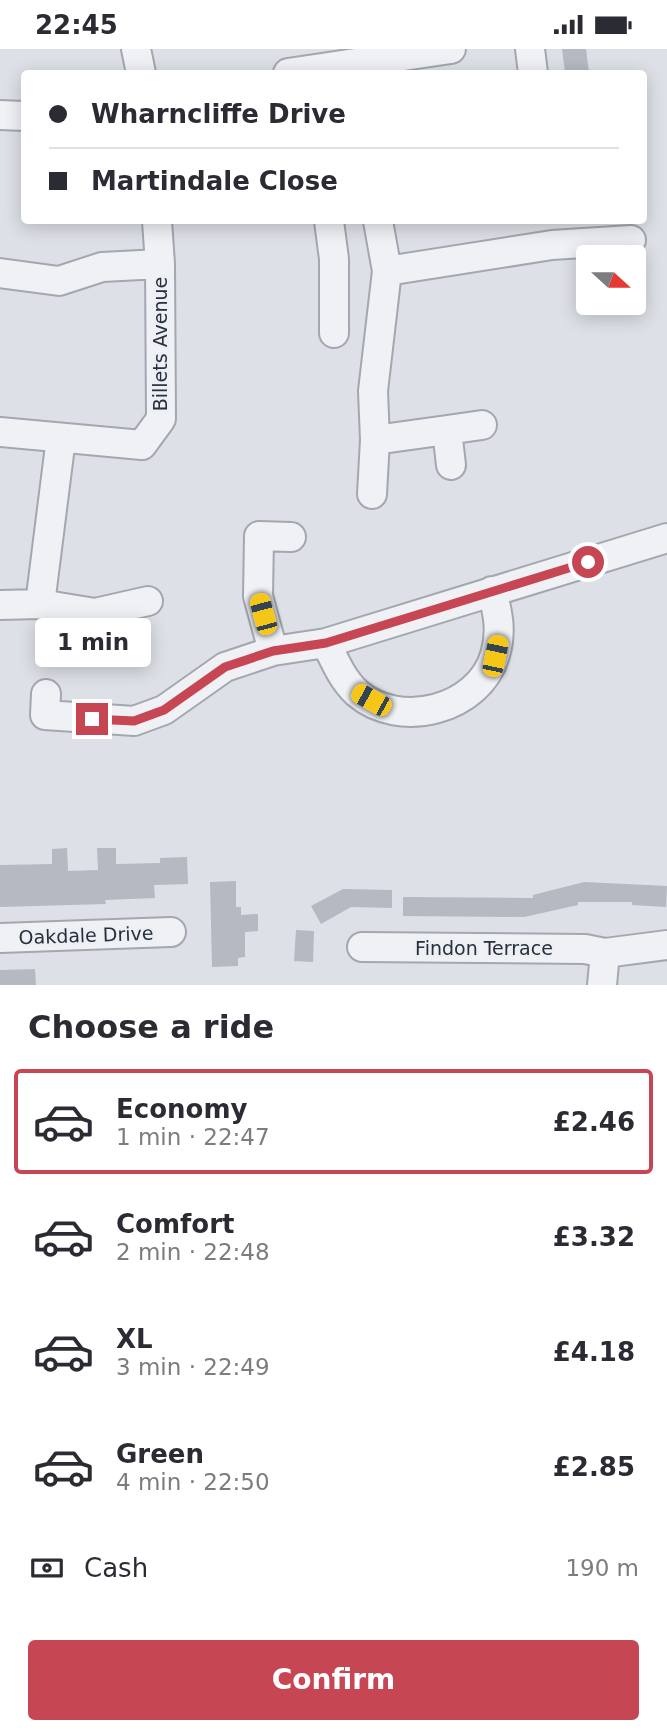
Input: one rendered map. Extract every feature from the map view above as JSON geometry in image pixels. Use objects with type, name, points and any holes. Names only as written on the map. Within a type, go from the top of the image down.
[{"type":"street","points":[[136,49],[140,70]]},
{"type":"street","points":[[303,66],[451,49]]},
{"type":"street","points":[[530,49],[533,70]]},
{"type":"street","points":[[0,115],[21,116]]},
{"type":"street","name":"Billets Avenue","points":[[0,432],[142,445],[161,419],[157,224]]},
{"type":"street","points":[[329,224],[334,259],[334,333]]},
{"type":"street","points":[[372,494],[376,440],[373,391],[387,271],[379,224]]},
{"type":"street","points":[[387,271],[551,233],[631,240]]},
{"type":"street","points":[[0,274],[60,281],[102,267],[160,264]]},
{"type":"street","points":[[376,440],[482,425]]},
{"type":"street","points":[[447,430],[451,465]]},
{"type":"street","points":[[40,604],[61,438]]},
{"type":"street","points":[[273,651],[258,596],[259,536],[291,537]]},
{"type":"street","points":[[46,694],[45,715],[134,721],[164,710],[225,667],[273,651],[326,643],[667,538]]},
{"type":"street","points":[[326,643],[340,673],[358,694],[383,707],[409,712],[433,711],[474,688],[495,656],[499,616],[492,591]]},
{"type":"street","points":[[0,605],[40,604],[95,613],[148,601]]},
{"type":"street","name":"Oakdale Drive","points":[[0,938],[172,932]]},
{"type":"street","name":"Findon Terrace","points":[[362,947],[585,949],[606,953],[667,945]]},
{"type":"street","points":[[602,985],[606,953]]},
{"type":"building","points":[[562,49],[586,49],[589,70],[565,70]]},
{"type":"building","points":[[67,848],[68,871],[98,870],[97,848],[116,848],[116,864],[160,863],[160,858],[187,857],[188,884],[154,885],[155,898],[105,900],[106,904],[0,907],[0,865],[52,864],[52,849]]},
{"type":"building","points":[[236,881],[236,907],[241,907],[241,915],[258,914],[258,931],[245,932],[245,957],[238,958],[238,966],[212,967],[210,882]]},
{"type":"building","points":[[584,882],[667,886],[666,907],[632,905],[632,902],[578,902],[578,905],[524,917],[403,916],[403,897],[533,898],[533,895]]},
{"type":"building","points":[[343,889],[392,890],[392,908],[351,907],[321,924],[311,906]]},
{"type":"building","points":[[296,930],[314,931],[313,962],[294,961]]},
{"type":"building","points":[[35,969],[36,985],[0,985],[0,970]]},
{"type":"route","points":[[92,719],[134,721],[164,710],[225,667],[273,651],[326,643],[588,562]]}]
